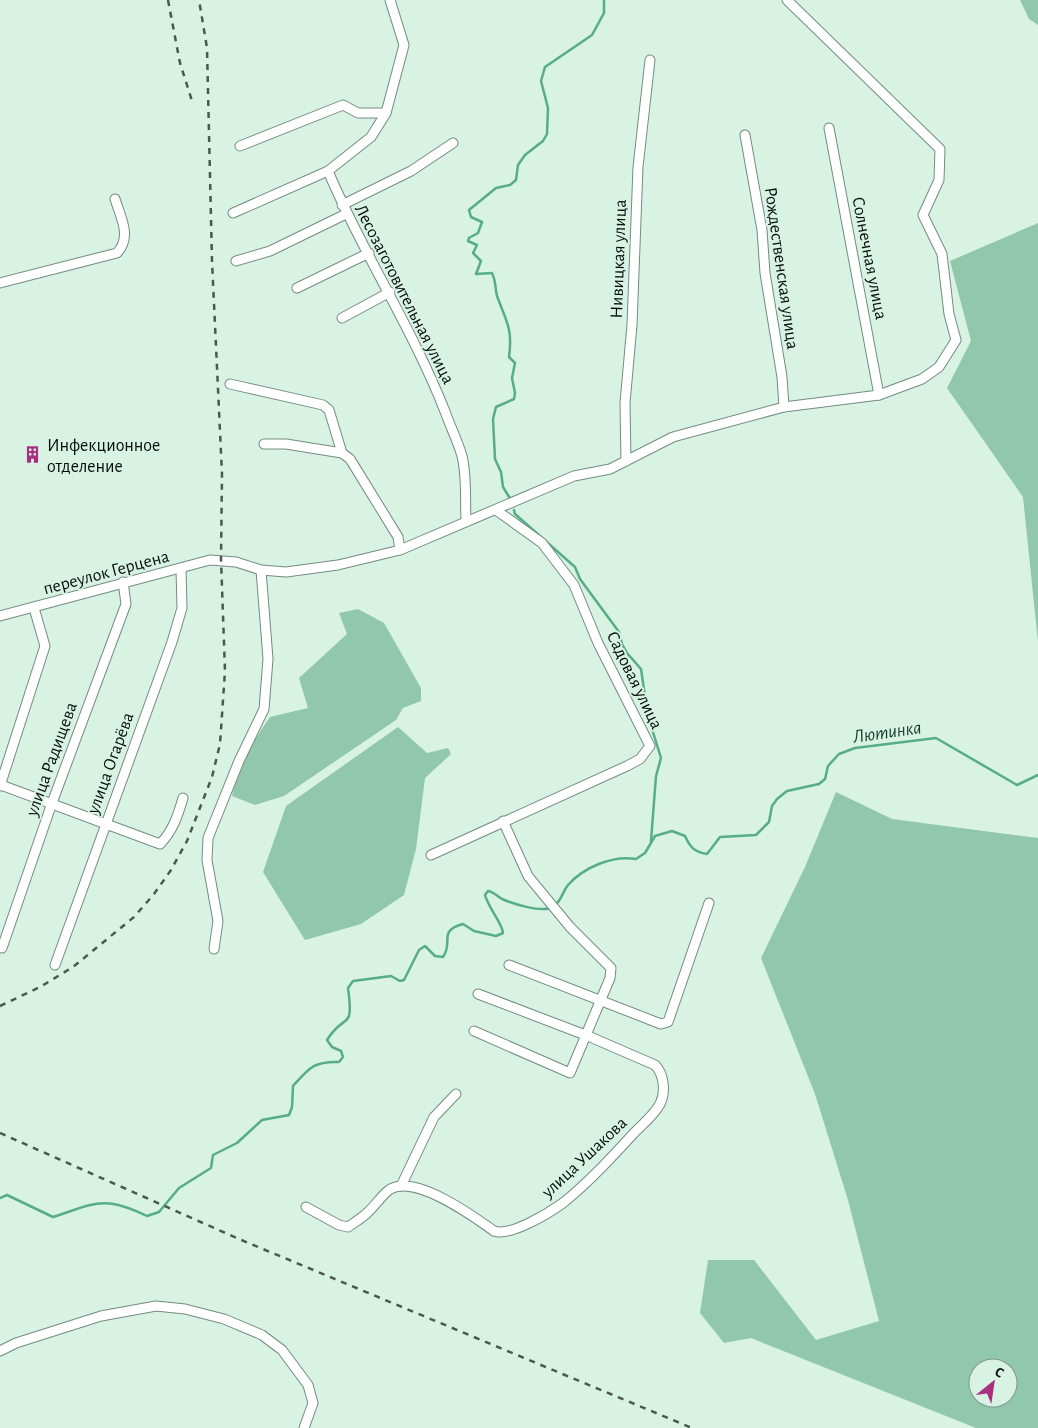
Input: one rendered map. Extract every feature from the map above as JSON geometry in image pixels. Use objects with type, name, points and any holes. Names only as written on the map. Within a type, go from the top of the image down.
[{"type":"street","points":[[233,213],[328,171],[371,137],[386,114],[404,45],[390,0]]},
{"type":"street","points":[[214,949],[218,921],[207,860],[208,838],[239,761],[264,709],[268,659],[262,570],[286,572],[338,565],[400,550],[574,476],[610,469],[673,437],[784,407],[879,395],[922,379],[939,368],[956,340],[949,314],[942,254],[923,215],[939,180],[940,149],[787,0]]},
{"type":"street","name":"Нивицкая улица","points":[[626,461],[625,403],[632,325],[638,167],[650,60]]},
{"type":"street","points":[[240,146],[343,105],[358,113],[386,114]]},
{"type":"street","name":"Солнечная улица","points":[[829,128],[879,395]]},
{"type":"street","name":"Рождественская улица","points":[[745,135],[762,230],[764,273],[782,377],[784,407]]},
{"type":"street","points":[[236,261],[270,251],[411,171],[452,143]]},
{"type":"street","name":"Лесозаготовительная улица","points":[[328,171],[344,210],[390,292],[424,359],[462,458],[466,521]]},
{"type":"street","points":[[0,283],[117,253],[124,246],[126,236],[115,200]]},
{"type":"street","points":[[297,288],[369,253]]},
{"type":"street","points":[[342,318],[390,292]]},
{"type":"street","points":[[230,384],[323,405],[330,410],[342,453]]},
{"type":"street","points":[[264,444],[286,444],[342,453],[350,458],[398,537],[400,550]]},
{"type":"street","name":"Садовая улица","points":[[431,855],[627,766],[640,759],[650,746],[598,643],[574,585],[542,543],[496,510]]},
{"type":"street","name":"переулок Герцена","points":[[0,616],[210,560],[221,559],[262,570]]},
{"type":"street","name":"улица Огарёва","points":[[55,965],[172,642],[182,608],[181,569]]},
{"type":"street","name":"улица Радищева","points":[[2,948],[52,803],[126,604],[123,582]]},
{"type":"street","points":[[34,608],[46,646],[0,786],[52,803],[160,844],[167,837],[176,821],[183,798]]},
{"type":"street","points":[[474,1030],[570,1073],[588,1036],[611,968],[556,911],[528,876],[503,821]]},
{"type":"street","points":[[509,965],[661,1024],[668,1022],[709,903]]},
{"type":"street","points":[[478,994],[588,1036]]},
{"type":"street","name":"улица Ушакова","points":[[401,1186],[415,1188],[462,1208],[494,1231],[500,1233],[517,1228],[563,1202],[654,1113],[660,1103],[663,1083],[660,1070],[655,1065],[588,1036]]},
{"type":"street","points":[[306,1207],[339,1225],[348,1227],[366,1214],[389,1190],[401,1186],[434,1117],[456,1094]]},
{"type":"street","points":[[0,1352],[16,1342],[102,1316],[156,1306],[185,1310],[224,1319],[262,1335],[282,1350],[308,1384],[313,1403],[304,1428]]},
{"type":"green space","points":[[1020,0],[1038,0],[1038,25],[1029,19]]},
{"type":"green space","points":[[1038,223],[1038,642],[1023,497],[947,388],[971,341],[950,261]]},
{"type":"green space","points":[[358,609],[384,623],[421,688],[421,701],[403,708],[396,720],[284,796],[255,805],[232,796],[238,774],[247,754],[270,717],[308,708],[299,678],[347,634],[339,613]]},
{"type":"green space","points":[[398,727],[427,753],[448,748],[451,754],[425,778],[416,849],[404,895],[361,924],[305,940],[263,872],[286,806]]},
{"type":"green space","points":[[836,792],[892,819],[1038,838],[1038,1428],[976,1428],[751,1338],[724,1343],[700,1313],[708,1260],[754,1260],[816,1340],[879,1321],[848,1200],[815,1094],[761,958],[805,867]]},
{"type":"waterway","points":[[511,500],[503,487],[501,472],[495,459],[493,419],[496,407],[514,399],[515,393],[512,378],[515,363],[509,357],[509,332],[497,296],[492,273],[476,274],[481,261],[473,253],[477,245],[468,241],[469,238],[478,233],[482,222],[471,217],[469,210],[496,188],[510,185],[516,180],[518,165],[525,155],[543,141],[547,134],[548,108],[541,81],[545,67],[592,35],[604,13],[604,0]]},
{"type":"waterway","points":[[514,510],[515,514],[575,567],[580,579],[619,632],[627,653],[641,669],[648,716],[661,758],[656,776],[651,841]]},
{"type":"waterway","name":"Лютинка","points":[[555,905],[568,885],[582,873],[609,861],[627,858],[636,859],[645,853],[655,836],[672,831],[685,836],[691,846],[707,854],[720,837],[756,835],[769,822],[772,806],[777,799],[787,791],[819,784],[825,779],[828,766],[839,754],[855,748],[936,738],[1017,785],[1038,775]]},
{"type":"waterway","name":"Лютинка","points":[[0,1198],[7,1195],[53,1217],[100,1203],[120,1205],[147,1216],[159,1212],[179,1188],[211,1168],[213,1155],[237,1143],[262,1120],[289,1115],[292,1107],[293,1086],[308,1070],[318,1064],[339,1062],[343,1057],[341,1051],[332,1047],[327,1040],[333,1031],[349,1017],[350,1002],[348,988],[353,981],[391,976],[400,981],[404,980],[419,950],[425,946],[435,956],[443,957],[446,952],[447,937],[450,930],[463,924],[474,931],[496,936],[503,933],[501,925],[485,895],[488,891],[502,899],[520,905],[540,909],[550,908]]},
{"type":"railway","points":[[168,0],[180,63],[192,101]]},
{"type":"railway","points":[[0,1006],[40,987],[73,967],[134,917],[154,894],[171,870],[187,841],[212,777],[220,744],[225,671],[221,559],[222,474],[212,261],[207,48],[199,0]]},
{"type":"railway","points":[[0,1133],[239,1239],[692,1428]]},
{"type":"place","name":"Инфекционное отделение","points":[[33,455]]}]
